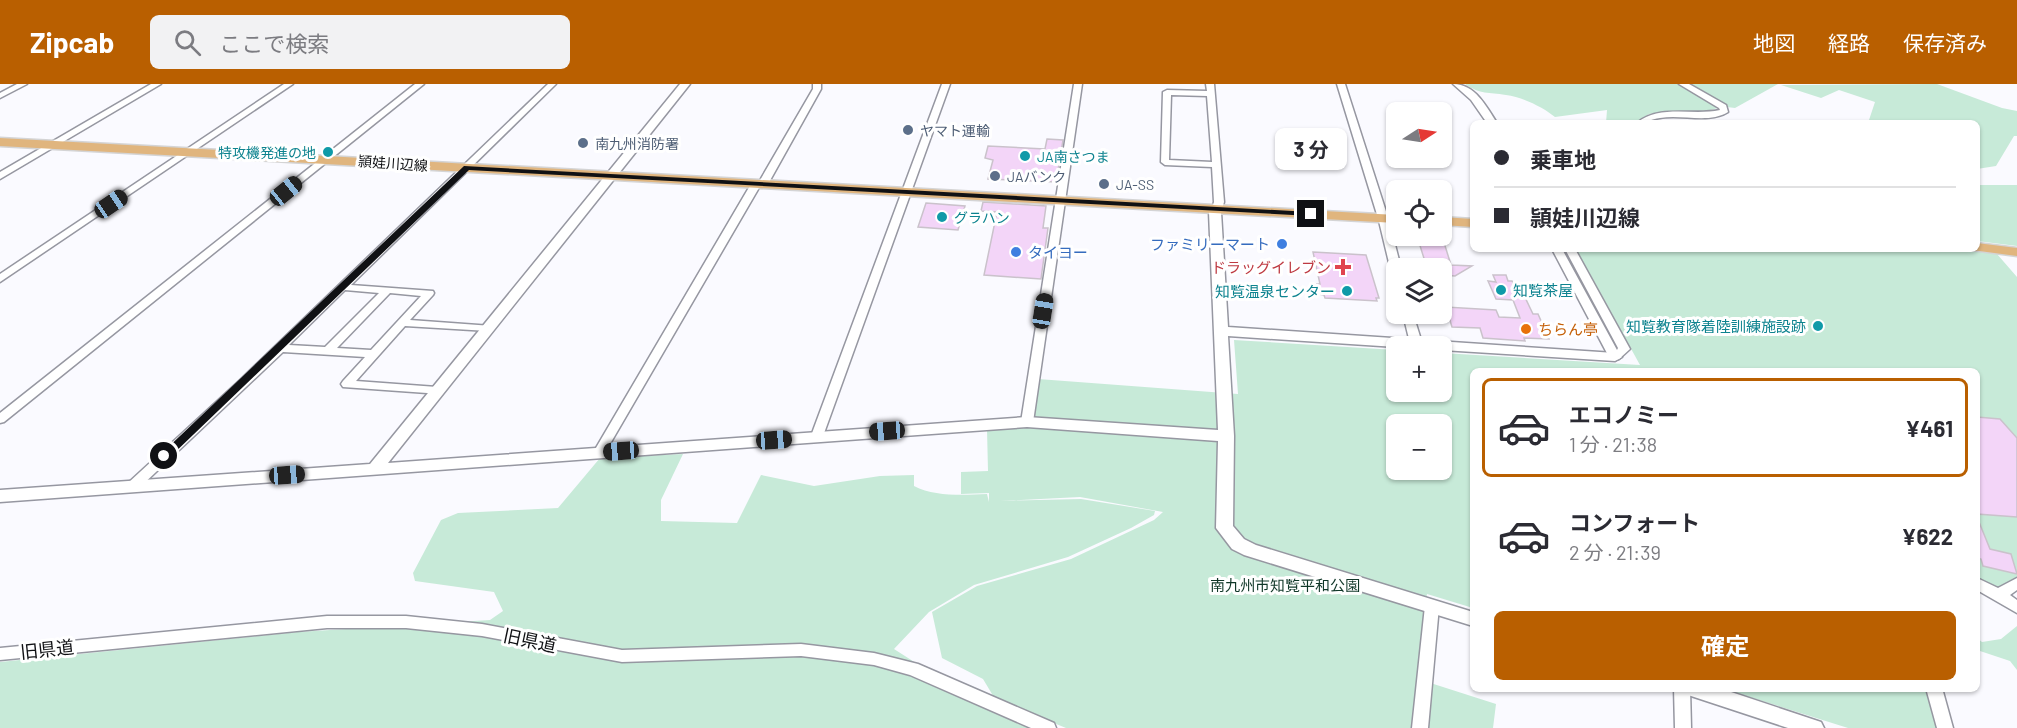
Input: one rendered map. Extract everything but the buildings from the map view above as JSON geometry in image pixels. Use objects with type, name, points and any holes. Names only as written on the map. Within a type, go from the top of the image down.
[{"type":"main road","name":"頴娃川辺線","points":[[0,142],[1386,218]]},
{"type":"main road","points":[[1452,222],[1470,223]]},
{"type":"main road","points":[[1980,247],[2017,252]]},
{"type":"street","points":[[0,96],[23,84]]},
{"type":"street","points":[[0,176],[157,84]]},
{"type":"street","points":[[0,279],[289,84]]},
{"type":"street","points":[[0,419],[420,84]]},
{"type":"street","points":[[133,486],[280,348],[552,84]]},
{"type":"street","points":[[375,468],[685,84]]},
{"type":"street","points":[[599,453],[817,88],[817,84]]},
{"type":"street","points":[[817,436],[946,84]]},
{"type":"street","points":[[1027,422],[1078,84]]},
{"type":"street","points":[[1210,84],[1219,206],[1215,216],[1226,436],[1222,520],[1224,528],[1238,544],[1470,618]]},
{"type":"street","points":[[1341,84],[1386,207]]},
{"type":"street","points":[[1458,84],[1475,98],[1490,120]]},
{"type":"street","points":[[1649,120],[1664,114],[1710,117],[1724,112],[1722,107],[1683,84]]},
{"type":"street","points":[[1210,94],[1167,92],[1165,162],[1215,165]]},
{"type":"street","points":[[1559,252],[1615,357]]},
{"type":"street","points":[[1452,346],[1615,357],[1622,353],[1624,349],[1572,252]]},
{"type":"street","points":[[342,287],[429,293],[347,384],[437,391]]},
{"type":"street","points":[[329,350],[387,290]]},
{"type":"street","points":[[402,323],[488,328]]},
{"type":"street","points":[[1222,331],[1386,341]]},
{"type":"street","points":[[280,348],[374,354]]},
{"type":"street","points":[[0,496],[1027,422],[1226,436]]},
{"type":"street","points":[[1999,595],[2017,583]]},
{"type":"street","points":[[1980,585],[2017,607]]},
{"type":"street","points":[[1420,728],[1432,606]]},
{"type":"street","name":"旧県道","points":[[0,654],[327,622],[406,622],[482,630],[622,656],[801,650],[874,659],[913,669],[1048,728]]},
{"type":"street","points":[[1682,692],[1683,728]]},
{"type":"street","points":[[1704,692],[1814,728]]},
{"type":"street","points":[[1935,692],[1945,728]]},
{"type":"green space","points":[[1465,84],[1680,84],[1718,108],[1699,113],[1649,114],[1640,120],[1606,120],[1607,110],[1555,117],[1525,100],[1480,92]]},
{"type":"green space","points":[[1689,84],[1778,84],[1735,108],[1727,107]]},
{"type":"green space","points":[[1937,84],[2002,108],[2017,111],[2017,136],[2014,136],[1996,166],[1980,169],[1980,120],[1869,120],[1875,102],[1839,90],[1821,98],[1781,85]]},
{"type":"green space","points":[[1980,185],[2017,185],[2017,246],[1980,241]]},
{"type":"green space","name":"南九州市知覧平和公園","points":[[1578,252],[1980,252],[1997,254],[2017,277],[2017,578],[1998,587],[1980,585],[1980,368],[1470,368],[1470,607],[1427,594],[1418,679],[1496,704],[1493,728],[1066,728],[995,699],[983,679],[942,658],[932,612],[977,586],[1071,559],[1154,520],[1163,512],[1080,497],[1000,501],[1081,499],[1155,511],[1154,515],[1131,528],[1068,557],[974,585],[929,612],[894,649],[994,713],[1030,728],[0,728],[0,662],[298,632],[490,620],[503,611],[494,592],[415,581],[413,573],[441,520],[458,513],[558,508],[600,458],[683,454],[661,500],[661,521],[737,523],[761,475],[814,486],[880,476],[914,475],[914,486],[922,490],[950,494],[969,495],[987,494],[989,502],[989,493],[961,494],[961,472],[988,471],[987,429],[1031,427],[1038,379],[1238,394],[1234,340],[1386,349],[1386,402],[1452,402],[1452,354],[1640,365]]},
{"type":"green space","points":[[2017,626],[2017,670],[2010,661],[1980,651],[1980,640],[2001,639]]},
{"type":"green space","points":[[1734,692],[1927,692],[1938,728],[1848,728]]},
{"type":"place","name":"ヤマト運輸","points":[[908,130]]},
{"type":"place","name":"南九州消防署","points":[[583,143]]},
{"type":"place","name":"特攻機発進の地","points":[[328,152]]},
{"type":"place","name":"JA南さつま","points":[[1025,156]]},
{"type":"place","name":"JAバンク","points":[[995,176]]},
{"type":"place","name":"JA-SS","points":[[1104,184]]},
{"type":"place","name":"グラハン","points":[[942,217]]},
{"type":"place","name":"ファミリーマート","points":[[1282,244]]},
{"type":"place","name":"タイヨー","points":[[1016,252]]},
{"type":"place","name":"ドラッグイレブン","points":[[1343,267]]},
{"type":"place","name":"知覧茶屋","points":[[1501,290]]},
{"type":"place","name":"知覧温泉センター","points":[[1347,291]]},
{"type":"place","name":"知覧教育隊着陸訓練施設跡","points":[[1818,326]]},
{"type":"place","name":"ちらん亭","points":[[1526,329]]},
{"type":"route","points":[[164,456],[244,383],[467,168],[1311,214]]}]
